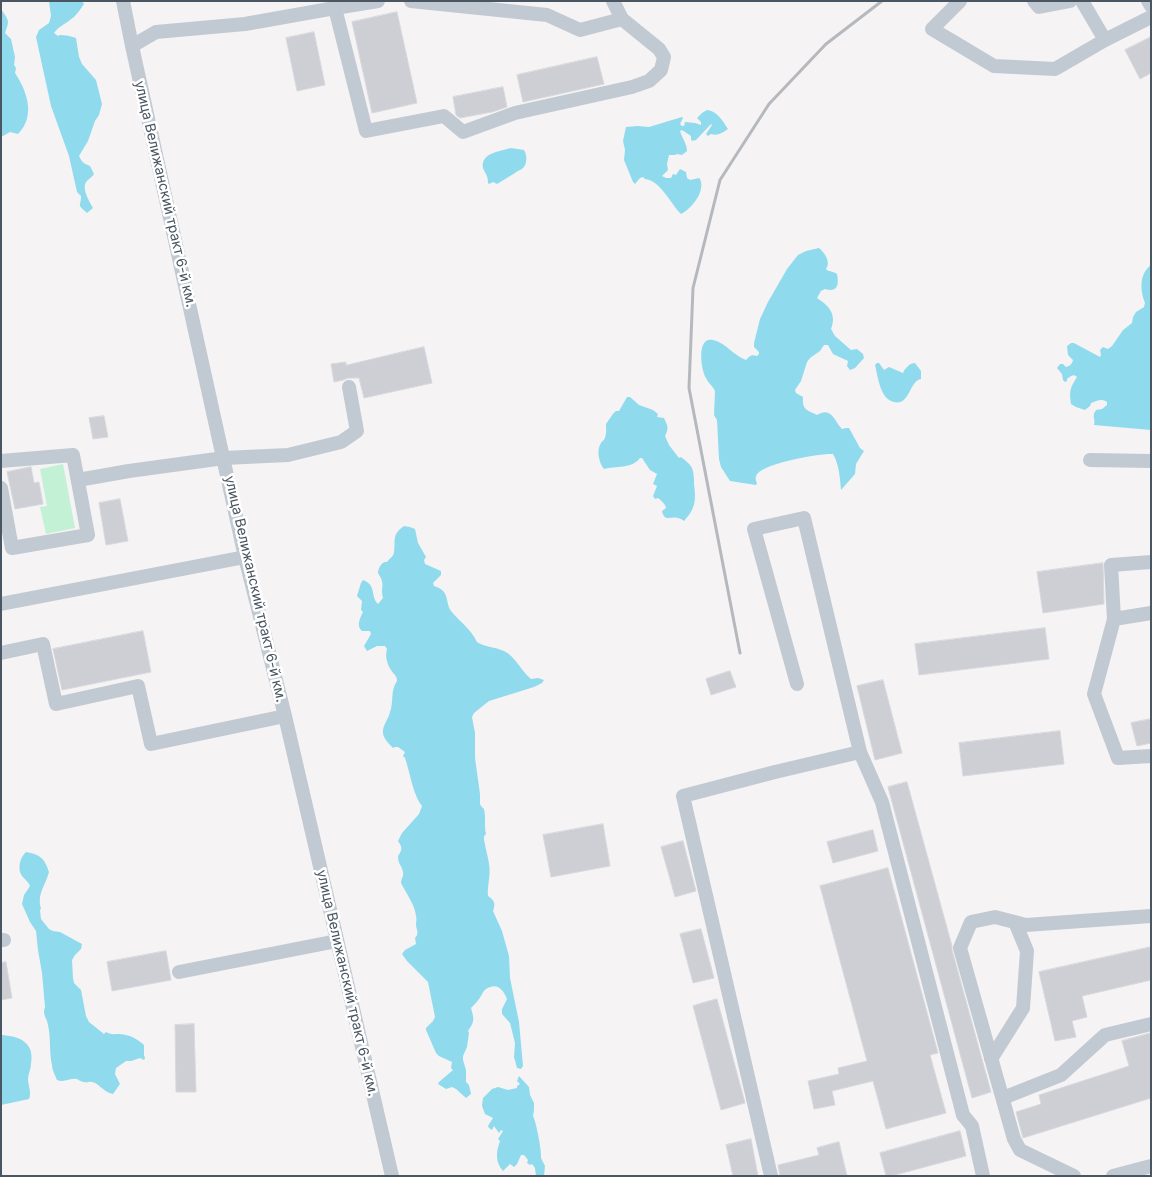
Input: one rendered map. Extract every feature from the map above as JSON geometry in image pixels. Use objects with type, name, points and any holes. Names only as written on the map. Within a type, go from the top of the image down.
[{"type":"street","name":"улица Велижанский тракт 6-й км.","points":[[123,1],[245,557],[286,716],[392,1176]]},
{"type":"street","points":[[132,46],[156,32],[246,24],[378,1]]},
{"type":"street","points":[[411,1],[547,15],[580,30],[622,19]]},
{"type":"street","points":[[334,8],[366,131],[444,116],[463,132],[515,113],[632,87],[649,81],[661,70],[664,57],[659,49],[622,19],[613,1]]},
{"type":"street","points":[[960,1],[932,30],[994,66],[1055,69],[1105,40],[1151,17]]},
{"type":"street","points":[[1034,1],[1040,6],[1070,1]]},
{"type":"street","points":[[1082,1],[1105,40]]},
{"type":"street","points":[[1148,1],[1151,6]]},
{"type":"street","points":[[78,480],[224,458],[288,455],[341,442],[357,431],[349,387]]},
{"type":"street","points":[[1,461],[73,455],[88,535],[12,548],[1,488]]},
{"type":"street","points":[[1090,460],[1151,461]]},
{"type":"street","points":[[797,684],[754,529],[804,518],[860,752],[882,802],[963,1115],[972,1126],[983,1176]]},
{"type":"street","points":[[1,604],[245,557]]},
{"type":"street","points":[[1151,562],[1111,565],[1114,619],[1094,694],[1118,758],[1151,756]]},
{"type":"street","points":[[1114,619],[1151,613]]},
{"type":"street","points":[[1,653],[42,644],[56,704],[138,686],[151,744],[286,716]]},
{"type":"street","points":[[771,1176],[683,796],[860,752]]},
{"type":"street","points":[[1074,1176],[1020,1150],[1014,1139],[960,948],[971,922],[995,917],[1026,925],[1151,916]]},
{"type":"street","points":[[992,1059],[1023,1008],[1027,951],[1016,922]]},
{"type":"street","points":[[179,972],[337,942]]},
{"type":"street","points":[[1003,1098],[1061,1075],[1104,1035],[1151,1024]]},
{"type":"street","points":[[1113,1176],[1151,1166]]},
{"type":"green space","points":[[63,464],[75,528],[46,534],[40,507],[47,506],[40,469]]},
{"type":"water","points":[[49,1],[82,1],[84,4],[74,17],[54,33],[58,36],[64,35],[76,38],[79,57],[82,64],[96,80],[102,104],[88,141],[79,156],[84,163],[90,166],[94,174],[85,186],[86,194],[93,208],[87,213],[81,208],[81,196],[77,192],[69,156],[51,106],[36,37],[39,30],[49,23],[51,16]]},
{"type":"water","points":[[1,9],[8,21],[5,33],[11,39],[15,57],[15,73],[26,95],[28,104],[27,119],[24,127],[18,134],[10,132],[3,136],[1,136]]},
{"type":"water","points":[[707,110],[717,114],[728,129],[720,134],[708,136],[706,134],[711,124],[696,140],[692,141],[691,136],[682,130],[680,131],[687,151],[682,155],[669,155],[668,170],[662,176],[671,178],[680,169],[686,172],[687,178],[690,180],[700,179],[699,196],[691,207],[681,214],[656,183],[643,177],[635,184],[633,182],[624,160],[625,150],[623,141],[626,127],[649,127],[682,117],[680,124],[682,126],[684,126],[685,122],[701,125],[697,118]]},
{"type":"water","points":[[511,148],[524,150],[526,160],[524,167],[497,184],[493,182],[489,184],[483,168],[485,159],[492,154]]},
{"type":"water","points":[[819,248],[827,258],[826,269],[837,274],[838,281],[835,289],[821,291],[817,298],[831,311],[833,324],[831,329],[835,336],[851,350],[857,349],[863,354],[864,358],[855,368],[850,370],[847,366],[848,361],[833,354],[828,345],[824,345],[807,362],[801,381],[795,390],[796,393],[803,397],[803,405],[808,411],[817,415],[829,413],[842,429],[849,428],[860,448],[864,451],[856,464],[855,474],[841,490],[838,467],[833,454],[804,457],[767,467],[756,476],[756,485],[730,481],[721,467],[719,459],[717,420],[714,415],[715,391],[704,374],[702,348],[708,340],[713,340],[746,360],[753,355],[757,356],[759,352],[754,347],[754,343],[760,319],[768,302],[787,269],[798,255]]},
{"type":"water","points":[[1151,265],[1151,430],[1094,425],[1096,410],[1102,409],[1107,405],[1107,402],[1095,401],[1085,410],[1071,404],[1071,390],[1077,377],[1074,375],[1065,382],[1057,368],[1060,364],[1066,367],[1072,363],[1073,360],[1068,355],[1067,346],[1071,343],[1100,357],[1100,350],[1103,347],[1108,349],[1112,346],[1123,330],[1132,323],[1136,312],[1144,307],[1142,282],[1144,273]]},
{"type":"water","points":[[877,363],[884,370],[889,367],[903,373],[908,366],[915,363],[921,371],[921,379],[914,384],[903,400],[894,402],[889,400],[883,392],[875,365]]},
{"type":"water","points":[[627,397],[630,397],[639,405],[653,410],[658,414],[657,417],[664,418],[668,427],[665,436],[669,445],[679,458],[683,458],[692,468],[694,476],[694,504],[684,521],[676,518],[667,518],[663,515],[662,511],[666,508],[665,505],[653,496],[657,486],[653,484],[657,474],[650,470],[642,458],[633,464],[604,469],[601,463],[599,446],[606,436],[606,424],[616,411],[619,411]]},
{"type":"water","points":[[404,526],[415,529],[418,543],[426,557],[424,560],[425,564],[441,571],[441,575],[433,583],[434,586],[444,592],[451,611],[469,629],[477,642],[504,651],[515,660],[531,679],[538,678],[544,680],[534,687],[489,701],[474,713],[472,717],[475,733],[475,758],[480,804],[484,809],[485,815],[486,834],[484,839],[489,862],[488,896],[494,902],[493,911],[502,931],[509,956],[510,978],[519,1022],[523,1066],[521,1069],[517,1068],[514,1057],[515,1043],[510,1023],[502,1014],[502,1009],[507,999],[504,992],[499,988],[496,986],[490,987],[485,990],[471,1008],[473,1020],[468,1031],[467,1047],[463,1056],[466,1082],[469,1085],[471,1094],[466,1098],[452,1087],[446,1089],[438,1084],[453,1070],[451,1068],[452,1062],[436,1053],[426,1030],[435,1017],[428,982],[402,954],[405,950],[416,944],[415,938],[418,933],[414,908],[401,883],[403,873],[398,856],[401,845],[398,841],[402,833],[419,814],[422,806],[416,796],[403,756],[405,752],[398,747],[393,748],[383,733],[397,681],[396,676],[387,663],[387,649],[385,646],[377,646],[367,651],[364,646],[371,634],[370,631],[362,631],[359,624],[363,612],[361,610],[362,601],[357,596],[361,583],[363,580],[370,585],[378,604],[383,598],[382,583],[378,573],[380,566],[393,555],[397,532]]},
{"type":"water","points":[[26,852],[41,858],[49,872],[40,899],[41,919],[49,929],[60,932],[82,944],[81,949],[72,960],[73,978],[74,983],[81,990],[89,1022],[104,1034],[106,1032],[127,1035],[144,1045],[144,1060],[140,1058],[126,1061],[116,1068],[115,1074],[120,1084],[113,1094],[92,1082],[83,1082],[77,1079],[57,1080],[53,1071],[49,1030],[44,1012],[42,973],[36,931],[22,904],[24,895],[30,886],[20,873],[19,867]]},
{"type":"water","points":[[1,1035],[14,1037],[24,1042],[31,1050],[32,1056],[28,1079],[29,1099],[1,1105]]},
{"type":"water","points":[[519,1076],[529,1087],[534,1103],[533,1116],[539,1137],[541,1158],[545,1166],[544,1176],[536,1176],[535,1168],[532,1164],[527,1163],[528,1160],[524,1155],[521,1155],[514,1167],[510,1164],[503,1171],[497,1157],[500,1141],[498,1139],[503,1131],[501,1130],[499,1133],[494,1126],[492,1130],[489,1128],[488,1126],[493,1118],[485,1114],[482,1106],[483,1098],[492,1089],[498,1087],[508,1090],[517,1088],[520,1084],[517,1081]]},
{"type":"building","points":[[397,12],[417,103],[372,113],[352,22]]},
{"type":"building","points":[[314,32],[325,85],[297,91],[286,38]]},
{"type":"building","points":[[1151,37],[1151,73],[1140,79],[1125,50]]},
{"type":"building","points":[[597,57],[604,84],[523,102],[517,75]]},
{"type":"building","points":[[503,87],[507,107],[460,118],[456,115],[453,97]]},
{"type":"building","points":[[424,347],[432,383],[364,398],[359,378],[348,378],[334,382],[331,364],[346,362],[346,365]]},
{"type":"building","points":[[104,416],[108,437],[93,439],[89,418]]},
{"type":"building","points":[[31,467],[34,483],[39,482],[43,504],[15,509],[7,472]]},
{"type":"building","points":[[120,499],[128,541],[106,545],[99,503]]},
{"type":"building","points":[[1103,563],[1104,604],[1043,613],[1037,572]]},
{"type":"building","points":[[1045,628],[1049,659],[919,675],[915,644]]},
{"type":"building","points":[[143,631],[151,672],[62,690],[53,649]]},
{"type":"building","points":[[730,671],[736,687],[711,695],[706,679]]},
{"type":"building","points":[[883,680],[902,753],[875,760],[857,686]]},
{"type":"building","points":[[1151,719],[1151,743],[1137,746],[1131,723]]},
{"type":"building","points":[[1060,731],[1064,764],[963,776],[959,743]]},
{"type":"building","points":[[907,782],[991,1092],[972,1098],[888,787]]},
{"type":"building","points":[[603,824],[610,866],[551,877],[543,835]]},
{"type":"building","points":[[873,830],[878,851],[833,863],[827,842]]},
{"type":"building","points":[[683,841],[696,891],[675,897],[661,847]]},
{"type":"building","points":[[888,868],[938,1053],[930,1055],[946,1113],[886,1129],[873,1081],[832,1091],[835,1105],[814,1109],[808,1081],[839,1074],[838,1068],[867,1061],[820,886]]},
{"type":"building","points":[[701,929],[714,978],[693,983],[680,934]]},
{"type":"building","points":[[1151,947],[1151,980],[1082,996],[1087,1017],[1072,1021],[1076,1037],[1055,1041],[1039,972]]},
{"type":"building","points":[[166,951],[171,980],[112,991],[107,962]]},
{"type":"building","points":[[6,962],[12,998],[1,1000],[1,963]]},
{"type":"building","points":[[717,999],[745,1103],[721,1110],[693,1006]]},
{"type":"building","points":[[194,1024],[196,1092],[176,1092],[175,1025]]},
{"type":"building","points":[[1151,1033],[1151,1098],[1023,1138],[1016,1112],[1041,1104],[1039,1095],[1129,1066],[1122,1041]]},
{"type":"building","points":[[960,1131],[966,1156],[886,1176],[880,1153]]},
{"type":"building","points":[[751,1139],[758,1176],[733,1176],[726,1145]]},
{"type":"building","points":[[839,1142],[847,1176],[780,1176],[778,1165],[819,1155],[817,1148]]},
{"type":"railway","points":[[740,653],[689,388],[693,288],[720,180],[769,104],[826,44],[882,1]]}]
